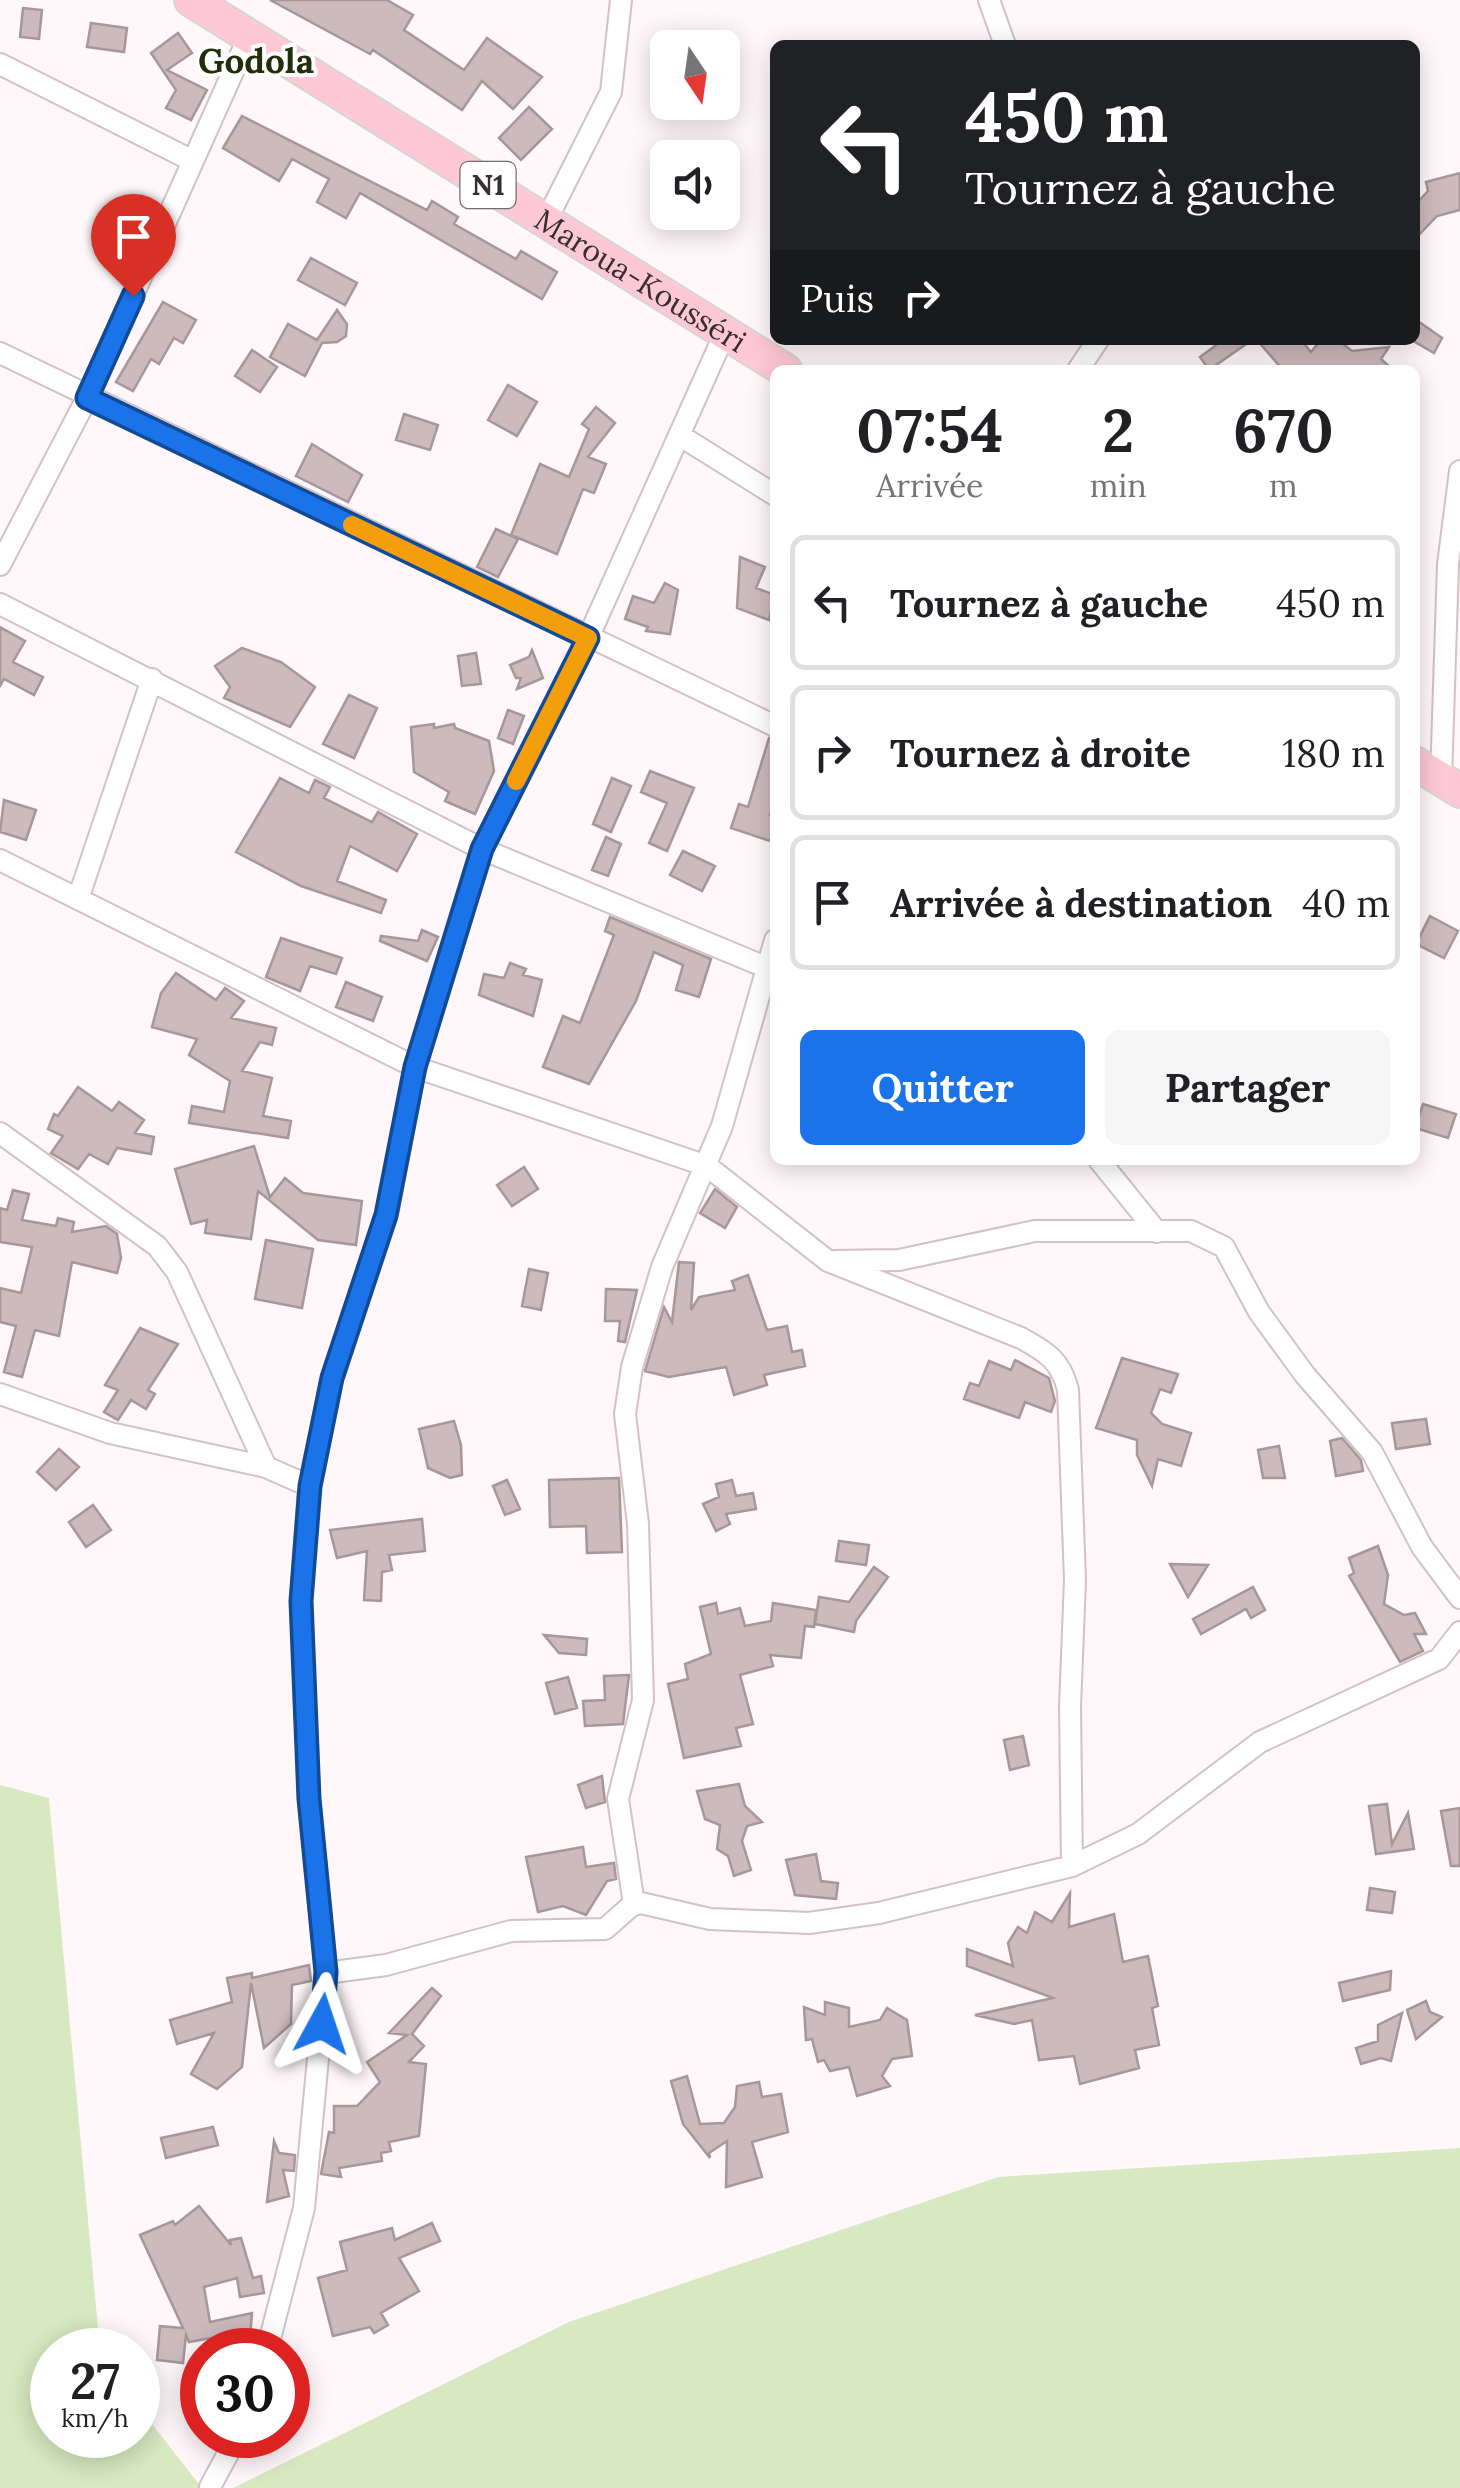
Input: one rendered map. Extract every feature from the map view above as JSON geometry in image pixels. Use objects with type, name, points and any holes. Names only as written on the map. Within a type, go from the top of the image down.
[{"type":"highway","name":"Maroua-Kousséri","points":[[191,0],[777,365]]},
{"type":"street","points":[[546,221],[611,92],[620,0]]},
{"type":"street","points":[[989,0],[1003,40]]},
{"type":"street","points":[[0,565],[87,398],[249,36]]},
{"type":"street","points":[[0,64],[193,161]]},
{"type":"street","points":[[273,2328],[304,2208],[326,1972],[309,1799],[301,1601],[310,1486],[332,1378],[386,1215],[415,1067],[482,849],[588,638],[724,333]]},
{"type":"street","points":[[0,353],[770,724]]},
{"type":"street","points":[[678,435],[770,492]]},
{"type":"street","points":[[1439,777],[1448,564],[1460,471]]},
{"type":"street","points":[[0,604],[482,849],[770,969],[707,1166],[662,1267],[632,1367],[624,1414],[638,1524],[643,1700],[618,1800],[634,1904]]},
{"type":"street","points":[[78,899],[152,679]]},
{"type":"street","points":[[0,860],[415,1067],[707,1166],[828,1261],[1021,1338],[1051,1355],[1064,1374],[1075,1580],[1070,1692],[1072,1866]]},
{"type":"street","points":[[0,1133],[157,1246],[176,1272],[266,1467]]},
{"type":"street","points":[[1103,1165],[1157,1232]]},
{"type":"street","points":[[828,1261],[899,1260],[1035,1231],[1192,1231],[1224,1248],[1248,1294],[1293,1360],[1372,1452],[1422,1547],[1460,1598]]},
{"type":"street","points":[[0,1394],[110,1433],[266,1467],[310,1486]]},
{"type":"street","points":[[326,1972],[386,1965],[511,1931],[605,1929],[634,1904],[650,1902],[725,1920],[810,1923],[879,1913],[1072,1866],[1138,1834],[1260,1742],[1439,1660],[1460,1632]]},
{"type":"street","points":[[210,2488],[226,2458]]},
{"type":"green space","points":[[0,1785],[49,1798],[98,2328],[30,2328],[30,2458],[160,2458],[160,2434],[202,2488],[0,2488]]},
{"type":"green space","points":[[1460,2148],[1460,2488],[233,2488],[294,2458],[310,2458],[310,2450],[569,2322],[998,2177]]},
{"type":"building","points":[[270,0],[387,0],[413,15],[404,30],[464,70],[487,38],[542,77],[513,109],[482,81],[462,110],[373,50],[370,54]]},
{"type":"building","points":[[23,8],[42,10],[39,39],[20,37]]},
{"type":"building","points":[[91,23],[127,28],[124,52],[87,47]]},
{"type":"building","points":[[178,33],[192,53],[167,70],[207,90],[191,120],[166,108],[176,90],[151,53]]},
{"type":"building","points":[[529,107],[552,129],[521,160],[499,138]]},
{"type":"building","points":[[242,116],[427,210],[432,201],[458,217],[454,224],[516,259],[521,251],[557,272],[542,299],[360,193],[346,218],[317,202],[329,179],[292,159],[279,181],[223,148]]},
{"type":"building","points":[[1460,173],[1460,210],[1437,216],[1420,234],[1420,200],[1428,191],[1426,182]]},
{"type":"building","points":[[311,258],[357,283],[345,305],[298,280]]},
{"type":"building","points":[[163,302],[196,320],[183,343],[174,338],[159,364],[151,359],[133,391],[116,382]]},
{"type":"building","points":[[337,310],[347,324],[346,336],[337,342],[322,343],[305,376],[270,357],[288,324],[317,340]]},
{"type":"building","points":[[1420,323],[1442,338],[1434,353],[1420,345]]},
{"type":"building","points":[[1216,345],[1245,345],[1216,365],[1206,365],[1200,357]]},
{"type":"building","points":[[1261,345],[1305,345],[1311,352],[1317,345],[1344,345],[1352,351],[1389,347],[1381,359],[1388,365],[1279,365]]},
{"type":"building","points":[[252,350],[277,367],[260,392],[235,376]]},
{"type":"building","points":[[508,385],[537,402],[517,436],[488,420]]},
{"type":"building","points":[[596,407],[615,423],[588,457],[606,464],[594,493],[583,489],[557,554],[511,535],[540,464],[569,477],[589,429],[582,424]]},
{"type":"building","points":[[404,414],[438,425],[430,450],[396,440]]},
{"type":"building","points":[[312,444],[362,475],[348,502],[296,476]]},
{"type":"building","points":[[496,529],[518,539],[498,577],[477,567]]},
{"type":"building","points":[[740,557],[765,567],[756,588],[770,593],[769,620],[737,608]]},
{"type":"building","points":[[665,583],[678,590],[670,634],[646,631],[648,627],[625,619],[633,596],[654,603]]},
{"type":"building","points":[[0,627],[25,641],[13,662],[43,677],[34,695],[4,679],[0,686]]},
{"type":"building","points":[[242,648],[281,662],[315,687],[290,727],[224,698],[230,687],[215,666]]},
{"type":"building","points":[[532,650],[543,678],[517,689],[521,678],[516,678],[510,665],[529,657]]},
{"type":"building","points":[[476,653],[481,684],[462,686],[458,656]]},
{"type":"building","points":[[349,695],[377,708],[354,758],[323,744]]},
{"type":"building","points":[[508,710],[524,716],[513,744],[498,738]]},
{"type":"building","points":[[434,724],[434,728],[454,724],[455,728],[489,741],[494,771],[475,814],[445,801],[449,792],[414,772],[411,727]]},
{"type":"building","points":[[769,738],[770,841],[731,828],[739,804],[748,807]]},
{"type":"building","points":[[650,771],[694,788],[667,851],[649,843],[667,803],[641,792]]},
{"type":"building","points":[[280,778],[309,793],[315,780],[330,787],[324,798],[372,822],[378,812],[417,834],[397,871],[350,846],[337,881],[386,900],[381,913],[301,886],[236,852]]},
{"type":"building","points":[[612,778],[631,786],[611,832],[593,824]]},
{"type":"building","points":[[4,800],[36,810],[26,840],[0,832]]},
{"type":"building","points":[[606,837],[621,844],[608,876],[592,870]]},
{"type":"building","points":[[683,851],[715,866],[702,891],[670,875]]},
{"type":"building","points":[[1430,916],[1458,931],[1444,958],[1420,946],[1420,936]]},
{"type":"building","points":[[610,917],[711,959],[699,997],[676,990],[683,965],[654,952],[636,1001],[589,1084],[543,1067],[563,1016],[580,1023],[614,935],[605,931]]},
{"type":"building","points":[[422,930],[438,937],[427,961],[380,941],[381,936],[418,941]]},
{"type":"building","points":[[281,938],[342,958],[336,974],[310,966],[300,991],[266,977]]},
{"type":"building","points":[[510,963],[526,969],[523,975],[542,980],[533,1016],[479,995],[484,974],[504,978]]},
{"type":"building","points":[[176,973],[216,1000],[225,988],[244,1001],[231,1018],[276,1028],[272,1045],[260,1042],[242,1071],[272,1078],[263,1116],[291,1121],[288,1138],[189,1123],[192,1106],[224,1112],[230,1081],[189,1055],[197,1039],[152,1027],[161,993]]},
{"type":"building","points":[[346,982],[382,997],[373,1021],[336,1007]]},
{"type":"building","points":[[78,1087],[112,1111],[119,1102],[144,1120],[135,1133],[154,1137],[151,1154],[117,1148],[108,1164],[89,1154],[78,1169],[51,1153],[63,1136],[48,1129],[54,1114],[58,1116]]},
{"type":"building","points":[[1423,1104],[1456,1114],[1448,1138],[1420,1130]]},
{"type":"building","points":[[254,1146],[270,1197],[285,1178],[303,1193],[362,1201],[356,1245],[318,1240],[258,1191],[251,1239],[205,1233],[207,1220],[191,1224],[175,1169]]},
{"type":"building","points":[[524,1167],[538,1189],[512,1206],[497,1185]]},
{"type":"building","points":[[715,1189],[737,1207],[725,1228],[700,1213]]},
{"type":"building","points":[[13,1190],[29,1194],[22,1220],[56,1226],[58,1218],[74,1222],[72,1232],[106,1226],[117,1234],[121,1258],[117,1273],[72,1262],[59,1336],[35,1330],[22,1377],[4,1372],[16,1326],[0,1322],[0,1288],[21,1293],[32,1247],[0,1242],[0,1208],[7,1210]]},
{"type":"building","points":[[266,1240],[313,1249],[302,1308],[255,1299]]},
{"type":"building","points":[[679,1262],[694,1263],[691,1310],[699,1297],[735,1290],[732,1281],[748,1275],[767,1330],[787,1326],[792,1352],[802,1350],[805,1366],[764,1375],[767,1385],[734,1395],[726,1367],[669,1377],[645,1371],[664,1307],[672,1322]]},
{"type":"building","points":[[529,1269],[548,1273],[541,1310],[522,1306]]},
{"type":"building","points":[[606,1289],[637,1290],[625,1342],[618,1341],[620,1321],[605,1321]]},
{"type":"building","points":[[140,1328],[178,1344],[148,1390],[155,1394],[146,1409],[131,1400],[118,1420],[104,1412],[118,1390],[105,1385]]},
{"type":"building","points":[[1122,1358],[1178,1374],[1171,1393],[1160,1389],[1151,1413],[1162,1424],[1191,1433],[1181,1466],[1158,1459],[1152,1486],[1137,1455],[1137,1440],[1096,1428]]},
{"type":"building","points":[[1015,1360],[1049,1378],[1055,1401],[1051,1412],[1025,1402],[1019,1418],[964,1399],[970,1383],[979,1386],[989,1361],[1011,1370]]},
{"type":"building","points":[[1426,1419],[1430,1444],[1396,1449],[1392,1423]]},
{"type":"building","points":[[454,1421],[461,1445],[462,1475],[450,1478],[428,1468],[419,1429]]},
{"type":"building","points":[[1342,1438],[1361,1460],[1363,1471],[1336,1476],[1330,1441]]},
{"type":"building","points":[[1279,1446],[1285,1478],[1263,1478],[1258,1450]]},
{"type":"building","points":[[59,1449],[79,1467],[56,1490],[37,1472]]},
{"type":"building","points":[[619,1478],[622,1552],[587,1553],[586,1526],[550,1527],[549,1480]]},
{"type":"building","points":[[507,1480],[520,1509],[505,1515],[493,1486]]},
{"type":"building","points":[[732,1480],[736,1496],[753,1493],[756,1509],[726,1514],[730,1524],[716,1531],[703,1504],[719,1497],[716,1484]]},
{"type":"building","points":[[93,1505],[111,1530],[86,1547],[69,1522]]},
{"type":"building","points":[[422,1519],[425,1551],[389,1555],[392,1570],[382,1572],[381,1601],[364,1600],[367,1551],[337,1558],[330,1530]]},
{"type":"building","points":[[839,1541],[869,1545],[866,1565],[836,1561]]},
{"type":"building","points":[[1378,1546],[1388,1575],[1384,1604],[1404,1615],[1415,1613],[1426,1634],[1414,1634],[1423,1651],[1400,1662],[1349,1576],[1354,1573],[1349,1558]]},
{"type":"building","points":[[1170,1564],[1208,1565],[1188,1597]]},
{"type":"building","points":[[874,1567],[888,1577],[856,1621],[854,1632],[815,1624],[819,1597],[849,1602]]},
{"type":"building","points":[[1253,1587],[1265,1610],[1251,1618],[1246,1609],[1201,1634],[1193,1619]]},
{"type":"building","points":[[716,1603],[718,1614],[740,1608],[745,1626],[771,1621],[773,1603],[816,1610],[814,1627],[805,1626],[801,1658],[770,1655],[773,1666],[740,1675],[753,1724],[736,1728],[741,1746],[684,1758],[668,1684],[688,1679],[685,1664],[711,1654],[700,1607]]},
{"type":"building","points":[[544,1635],[587,1639],[586,1655],[559,1653]]},
{"type":"building","points":[[629,1675],[623,1724],[585,1726],[583,1701],[605,1700],[604,1676]]},
{"type":"building","points":[[568,1677],[577,1708],[555,1714],[546,1683]]},
{"type":"building","points":[[1023,1736],[1029,1765],[1010,1770],[1004,1740]]},
{"type":"building","points":[[602,1776],[605,1802],[586,1808],[578,1785]]},
{"type":"building","points":[[739,1784],[745,1806],[762,1822],[747,1826],[742,1841],[751,1870],[734,1876],[728,1856],[717,1849],[720,1825],[705,1819],[697,1791]]},
{"type":"building","points":[[1387,1804],[1392,1844],[1408,1813],[1414,1849],[1376,1854],[1369,1806]]},
{"type":"building","points":[[1460,1808],[1460,1866],[1451,1866],[1441,1811]]},
{"type":"building","points":[[583,1847],[586,1867],[614,1863],[616,1879],[607,1881],[586,1915],[563,1906],[538,1912],[526,1857]]},
{"type":"building","points":[[816,1854],[821,1881],[838,1883],[836,1899],[795,1895],[786,1860]]},
{"type":"building","points":[[1370,1888],[1395,1892],[1392,1913],[1367,1910]]},
{"type":"building","points":[[1070,1893],[1069,1927],[1114,1914],[1123,1962],[1148,1956],[1158,2006],[1152,2008],[1159,2045],[1135,2050],[1139,2068],[1080,2084],[1074,2056],[1039,2060],[1032,2020],[1014,2024],[975,2015],[1053,1998],[967,1966],[967,1949],[1013,1966],[1008,1943],[1018,1927],[1027,1933],[1035,1912],[1052,1922]]},
{"type":"building","points":[[309,1965],[311,1981],[292,1985],[291,2024],[264,2048],[251,1983],[242,2067],[217,2089],[191,2074],[214,2033],[177,2044],[170,2020],[232,2002],[227,1978],[252,1973],[252,1978]]},
{"type":"building","points":[[1391,1971],[1390,1990],[1343,2001],[1339,1983]]},
{"type":"building","points":[[432,1988],[441,1996],[412,2034],[424,2046],[409,2062],[426,2064],[419,2136],[389,2142],[391,2151],[381,2153],[382,2161],[339,2168],[341,2177],[321,2174],[329,2132],[334,2133],[334,2106],[357,2106],[380,2082],[367,2062],[407,2035],[389,2033]]},
{"type":"building","points":[[1426,2001],[1430,2012],[1442,2017],[1416,2039],[1407,2010]]},
{"type":"building","points":[[825,2002],[849,2008],[849,2027],[880,2020],[887,2008],[907,2020],[912,2056],[892,2059],[882,2076],[890,2086],[857,2096],[849,2067],[830,2071],[824,2060],[818,2062],[812,2039],[806,2040],[804,2007],[825,2015]]},
{"type":"building","points":[[1402,2013],[1391,2061],[1381,2058],[1361,2064],[1356,2048],[1378,2041],[1378,2025]]},
{"type":"building","points":[[687,2076],[700,2124],[724,2123],[735,2107],[737,2086],[759,2082],[762,2097],[781,2094],[788,2132],[752,2142],[762,2177],[726,2187],[727,2141],[709,2153],[710,2158],[683,2124],[671,2081]]},
{"type":"building","points":[[213,2127],[218,2145],[166,2158],[161,2138]]},
{"type":"building","points":[[274,2141],[279,2153],[295,2155],[294,2171],[283,2170],[289,2196],[267,2202]]},
{"type":"building","points":[[199,2206],[231,2245],[230,2240],[241,2238],[253,2278],[261,2276],[264,2293],[240,2297],[237,2278],[204,2287],[210,2322],[252,2313],[251,2328],[183,2328],[140,2235],[173,2221],[175,2225]]},
{"type":"building","points":[[432,2223],[440,2241],[399,2258],[419,2291],[381,2313],[388,2325],[374,2333],[370,2327],[333,2336],[318,2278],[347,2270],[340,2242],[392,2228],[395,2240]]},
{"type":"building","points":[[160,2326],[183,2328],[180,2363],[160,2360]]},
{"type":"slow traffic","points":[[352,525],[588,638],[516,781]]},
{"type":"district","name":"Godola","points":[[256,60]]},
{"type":"route","points":[[133,296],[87,398],[588,638],[482,849],[415,1067],[386,1215],[332,1378],[310,1486],[301,1601],[309,1799],[326,1972],[322,2024]]}]
